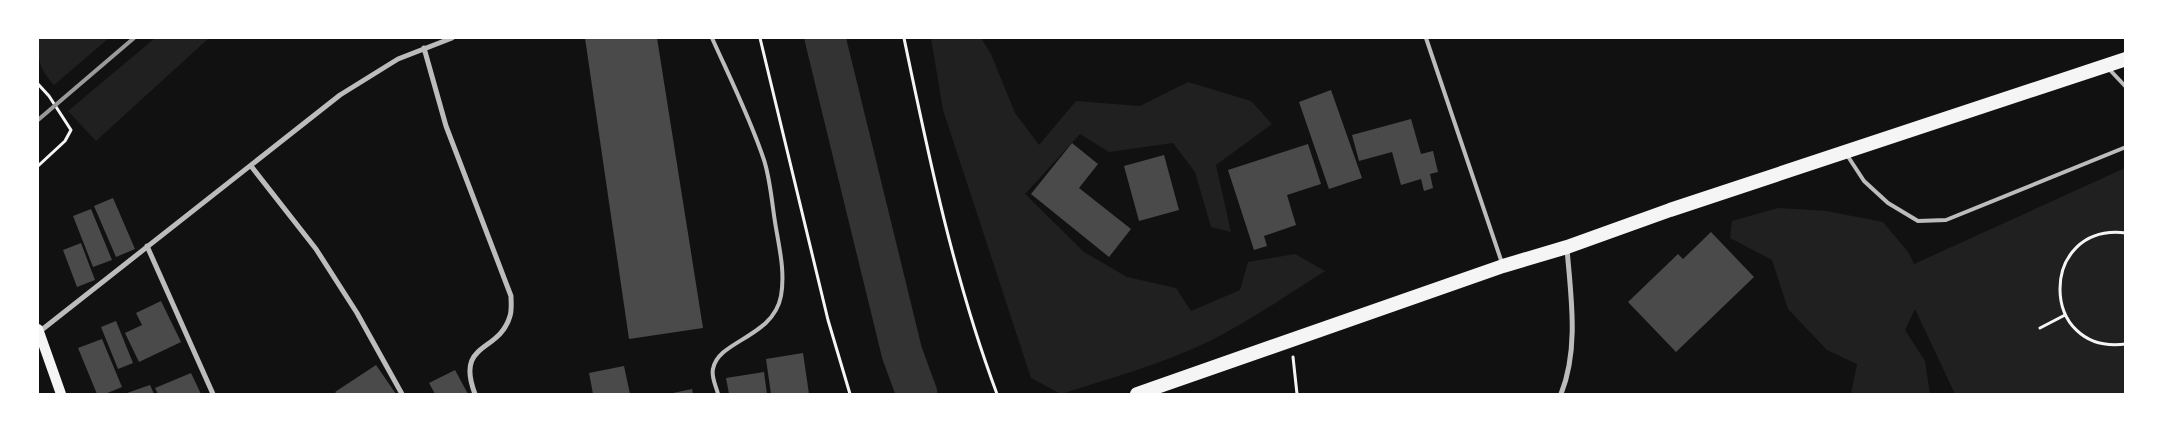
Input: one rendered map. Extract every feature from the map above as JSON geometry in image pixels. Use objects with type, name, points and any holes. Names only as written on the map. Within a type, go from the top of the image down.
[{"type":"highway","points":[[1137,394],[1291,342],[1503,266],[1567,247],[1670,210],[2126,59]]},
{"type":"main road","points":[[38,331],[61,394]]},
{"type":"street","points":[[38,331],[340,95],[398,59],[452,38]]},
{"type":"street","points":[[424,48],[446,126],[511,296],[510,316],[504,328],[472,358],[470,369],[476,394]]},
{"type":"street","points":[[251,166],[316,249],[357,313],[402,394]]},
{"type":"street","points":[[147,246],[213,394]]},
{"type":"street","points":[[1562,394],[1567,380],[1573,312],[1567,247]]},
{"type":"lane","points":[[712,38],[751,125],[765,163],[783,267],[781,297],[776,309],[758,331],[725,351],[715,361],[713,378],[718,394]]},
{"type":"lane","points":[[1426,38],[1503,266]]},
{"type":"lane","points":[[2106,65],[2126,87]]},
{"type":"lane","points":[[1845,152],[1864,181],[1888,203],[1918,221],[1946,220],[2126,147]]},
{"type":"path","points":[[760,38],[828,320],[850,394]]},
{"type":"path","points":[[904,38],[948,236],[984,360],[997,394]]},
{"type":"path","points":[[38,84],[49,96],[71,130],[65,141],[38,166]]},
{"type":"path","points":[[2126,234],[2106,233],[2089,238],[2075,249],[2065,263],[2059,280],[2059,298],[2065,315],[2077,330],[2094,341],[2113,345],[2126,344]]},
{"type":"path","points":[[2040,328],[2065,315]]},
{"type":"path","points":[[1291,342],[1297,394]]},
{"type":"shaded area","points":[[38,38],[109,38],[54,85],[45,74],[40,63]]},
{"type":"shaded area","points":[[155,38],[209,38],[96,141],[68,111]]},
{"type":"shaded area","points":[[931,38],[981,38],[991,54],[1015,113],[1039,145],[1076,101],[1140,106],[1188,82],[1251,101],[1272,124],[1216,165],[1231,232],[1211,227],[1195,172],[1173,143],[1109,152],[1080,134],[1025,194],[1084,252],[1127,277],[1176,288],[1191,311],[1240,290],[1248,262],[1295,254],[1325,271],[1225,333],[1155,364],[1061,394],[1031,378],[943,110]]},
{"type":"shaded area","points":[[2125,168],[2125,394],[1955,394],[1915,309],[1905,330],[1925,361],[1930,394],[1851,394],[1857,364],[1827,350],[1788,309],[1772,260],[1730,238],[1732,221],[1778,208],[1826,211],[1883,222],[1909,253],[1914,264]]},
{"type":"building","points":[[585,38],[657,38],[703,328],[629,339]]},
{"type":"building","points":[[1331,90],[1362,178],[1329,189],[1299,102]]},
{"type":"building","points":[[1411,119],[1421,154],[1433,151],[1438,172],[1430,174],[1433,188],[1424,191],[1421,179],[1401,185],[1392,152],[1359,161],[1352,135]]},
{"type":"building","points":[[1072,143],[1098,164],[1079,188],[1131,229],[1109,257],[1031,194]]},
{"type":"building","points":[[1308,144],[1321,184],[1287,195],[1296,225],[1264,236],[1267,246],[1254,250],[1228,170]]},
{"type":"building","points":[[1164,155],[1179,210],[1139,221],[1124,166]]},
{"type":"building","points":[[113,198],[135,249],[116,257],[94,206]]},
{"type":"building","points":[[91,209],[112,260],[93,267],[73,216]]},
{"type":"building","points":[[1711,232],[1754,277],[1676,352],[1628,302],[1678,254],[1683,259]]},
{"type":"building","points":[[81,243],[95,280],[77,287],[63,250]]},
{"type":"building","points":[[161,301],[181,342],[139,362],[125,333],[142,325],[136,313]]},
{"type":"building","points":[[116,321],[133,363],[118,369],[101,327]]},
{"type":"building","points":[[102,339],[122,387],[105,394],[97,394],[78,348]]},
{"type":"building","points":[[803,353],[809,394],[771,394],[766,359]]},
{"type":"building","points":[[376,365],[396,394],[337,394],[335,392]]},
{"type":"building","points":[[624,366],[630,394],[593,394],[589,373]]},
{"type":"building","points":[[455,370],[468,394],[435,394],[429,383]]},
{"type":"building","points":[[764,372],[767,394],[729,394],[726,378]]},
{"type":"building","points":[[191,373],[201,394],[158,394],[155,388]]},
{"type":"building","points":[[150,385],[154,394],[124,394]]},
{"type":"building","points":[[692,389],[693,394],[668,394]]},
{"type":"waterway","points":[[825,38],[902,353],[917,394]]},
{"type":"railway","points":[[38,120],[134,38]]}]
